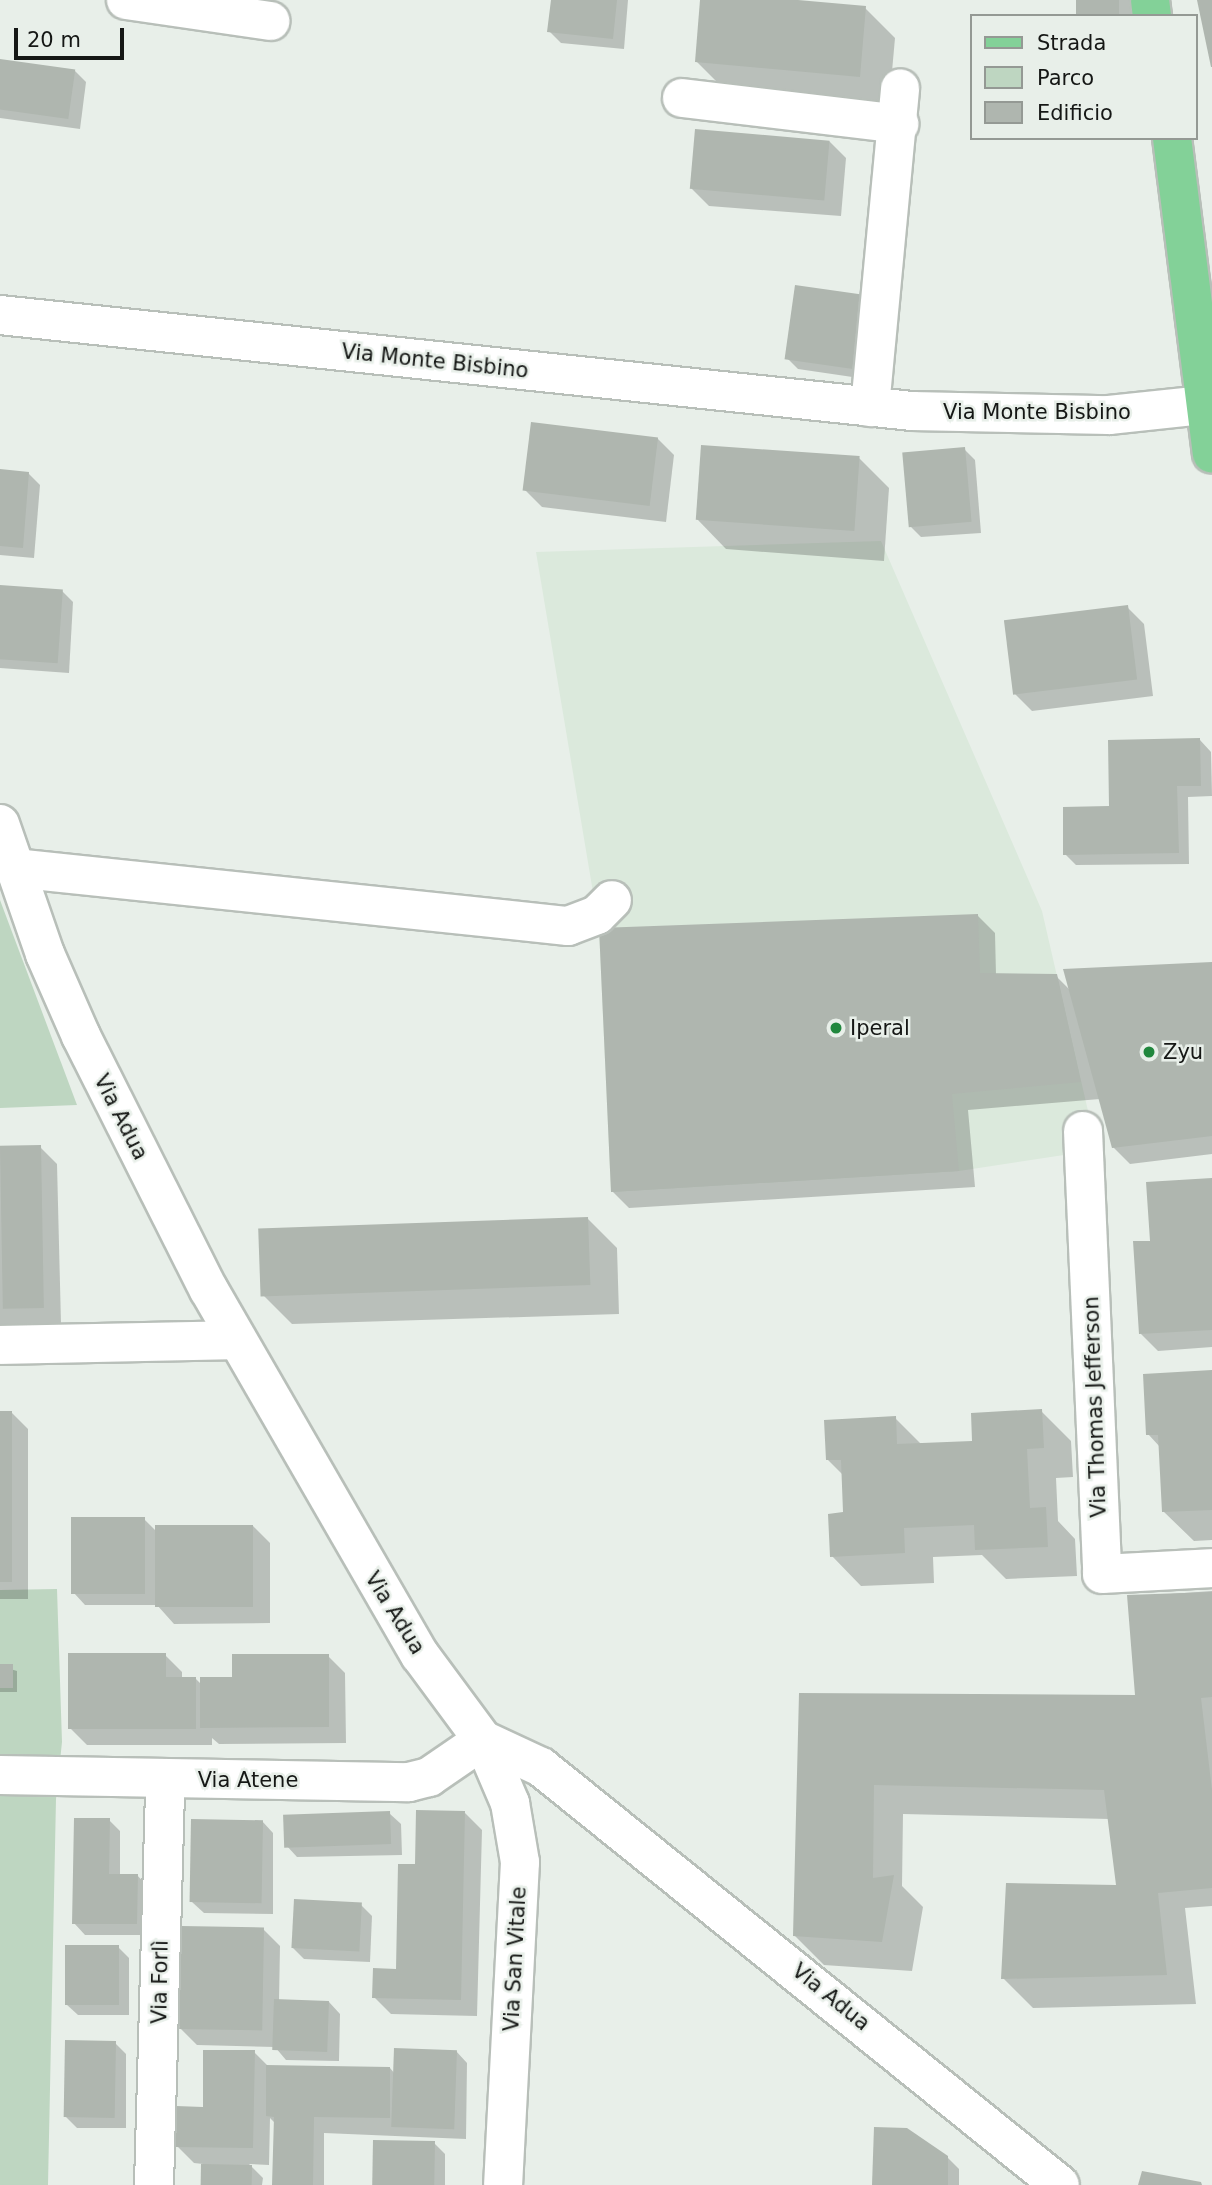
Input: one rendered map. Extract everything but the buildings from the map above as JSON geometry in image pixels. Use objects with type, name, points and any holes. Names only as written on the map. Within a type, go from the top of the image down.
[{"type":"main road","points":[[1172,140],[1212,453]]},
{"type":"main road","points":[[1179,186],[1194,236],[1212,339]]},
{"type":"street","points":[[126,0],[270,21]]},
{"type":"street","points":[[682,98],[899,106],[870,407]]},
{"type":"street","name":"Via Monte Bisbino","points":[[0,315],[870,407],[1109,415],[1208,407]]},
{"type":"street","name":"Via Adua","points":[[0,824],[14,868],[81,1036],[235,1340],[420,1655],[483,1740],[541,1767],[1060,2185]]},
{"type":"street","points":[[14,868],[568,926],[597,915],[612,900]]},
{"type":"street","name":"Via Thomas Jefferson","points":[[1083,1131],[1102,1574],[1212,1568]]},
{"type":"street","points":[[0,1345],[235,1340]]},
{"type":"street","name":"Via Atene","points":[[0,1775],[409,1782],[429,1777],[483,1740]]},
{"type":"street","name":"Via San Vitale","points":[[483,1740],[510,1803],[520,1862],[503,2185]]},
{"type":"street","name":"Via Forlì","points":[[155,2185],[165,1779]]},
{"type":"shaded area","points":[[881,541],[1042,911],[1097,1150],[959,1171],[611,1192],[599,928],[536,552]]},
{"type":"green space","points":[[0,900],[77,1105],[0,1108]]},
{"type":"green space","points":[[57,1589],[62,1742],[56,1799],[48,2185],[0,2185],[0,1590]]},
{"type":"place","name":"Iperal","points":[[836,1028]]},
{"type":"place","name":"Zyu","points":[[1149,1052]]}]
